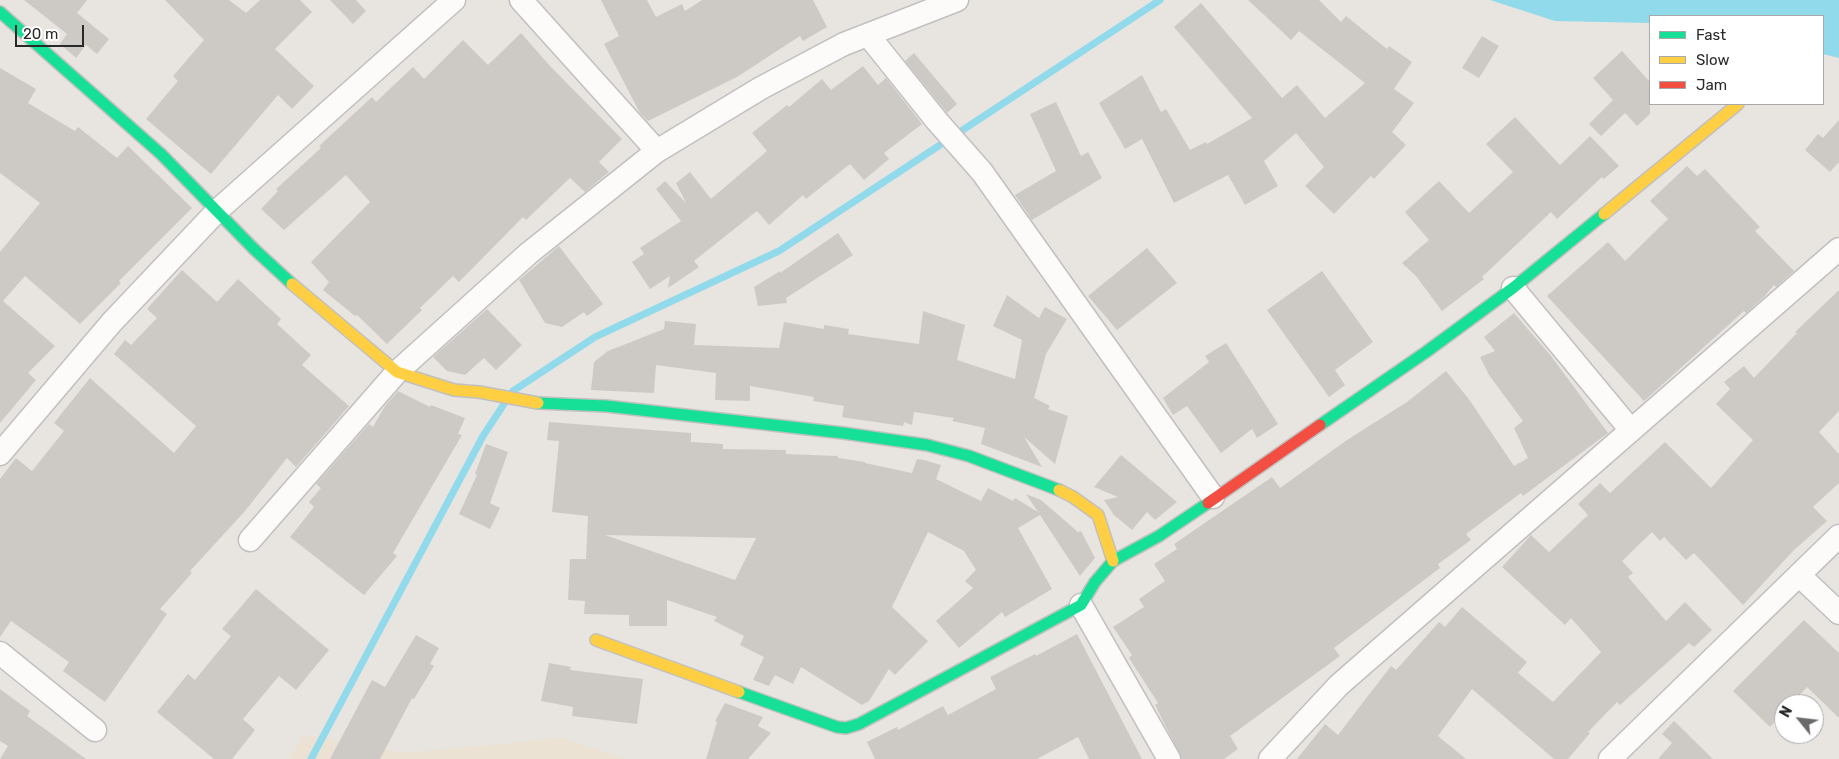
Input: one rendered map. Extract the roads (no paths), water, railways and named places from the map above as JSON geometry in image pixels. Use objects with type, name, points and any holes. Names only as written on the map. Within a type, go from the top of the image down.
[{"type":"street","points":[[0,454],[112,322],[218,210],[454,0]]},
{"type":"street","points":[[521,0],[657,151]]},
{"type":"street","points":[[250,540],[398,372],[529,253],[657,151],[761,88],[844,44],[957,0]]},
{"type":"street","points":[[0,12],[161,154],[218,210],[254,249],[398,372],[454,390],[478,392],[516,400],[537,403],[606,406],[843,433],[927,446],[969,456],[1052,487],[1080,502],[1098,515],[1113,561]]},
{"type":"street","points":[[868,35],[944,129],[982,172],[1213,497]]},
{"type":"street","points":[[596,640],[846,728],[859,724],[1081,605],[1095,582],[1113,561],[1159,536],[1426,352],[1512,288],[1737,105]]},
{"type":"street","points":[[1270,759],[1339,685],[1630,430],[1797,288],[1839,249]]},
{"type":"street","points":[[1512,288],[1630,430]]},
{"type":"street","points":[[1610,759],[1839,536]]},
{"type":"street","points":[[1800,576],[1839,613]]},
{"type":"street","points":[[1081,605],[1169,759]]},
{"type":"street","points":[[0,653],[95,730]]},
{"type":"water","points":[[1490,0],[1839,0],[1839,58],[1824,54],[1824,15],[1649,15],[1649,23],[1555,21]]},
{"type":"waterway","points":[[513,391],[595,337],[779,251],[1160,0]]},
{"type":"waterway","points":[[311,759],[483,436],[504,404]]}]
